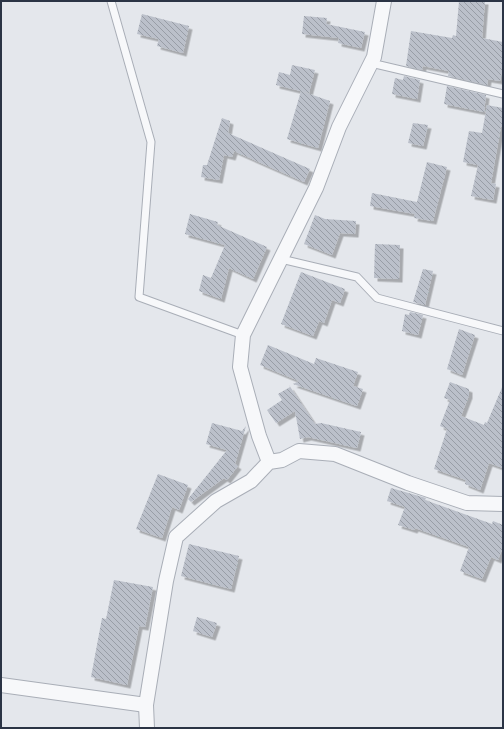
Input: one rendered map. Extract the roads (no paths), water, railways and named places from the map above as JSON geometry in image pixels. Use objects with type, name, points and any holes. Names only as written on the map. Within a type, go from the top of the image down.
[{"type":"street","points":[[269,462],[240,368],[243,335],[316,188],[339,127],[374,58],[384,1]]},
{"type":"street","points":[[147,728],[146,705],[166,581],[176,537],[216,501],[251,481],[269,462],[282,460],[299,451],[336,454],[408,483],[468,503],[503,504]]},
{"type":"street","points":[[1,685],[146,705]]},
{"type":"lane","points":[[111,1],[151,142],[139,297],[243,335]]},
{"type":"lane","points":[[371,64],[503,94]]},
{"type":"lane","points":[[281,259],[357,277],[377,298],[503,331]]}]
